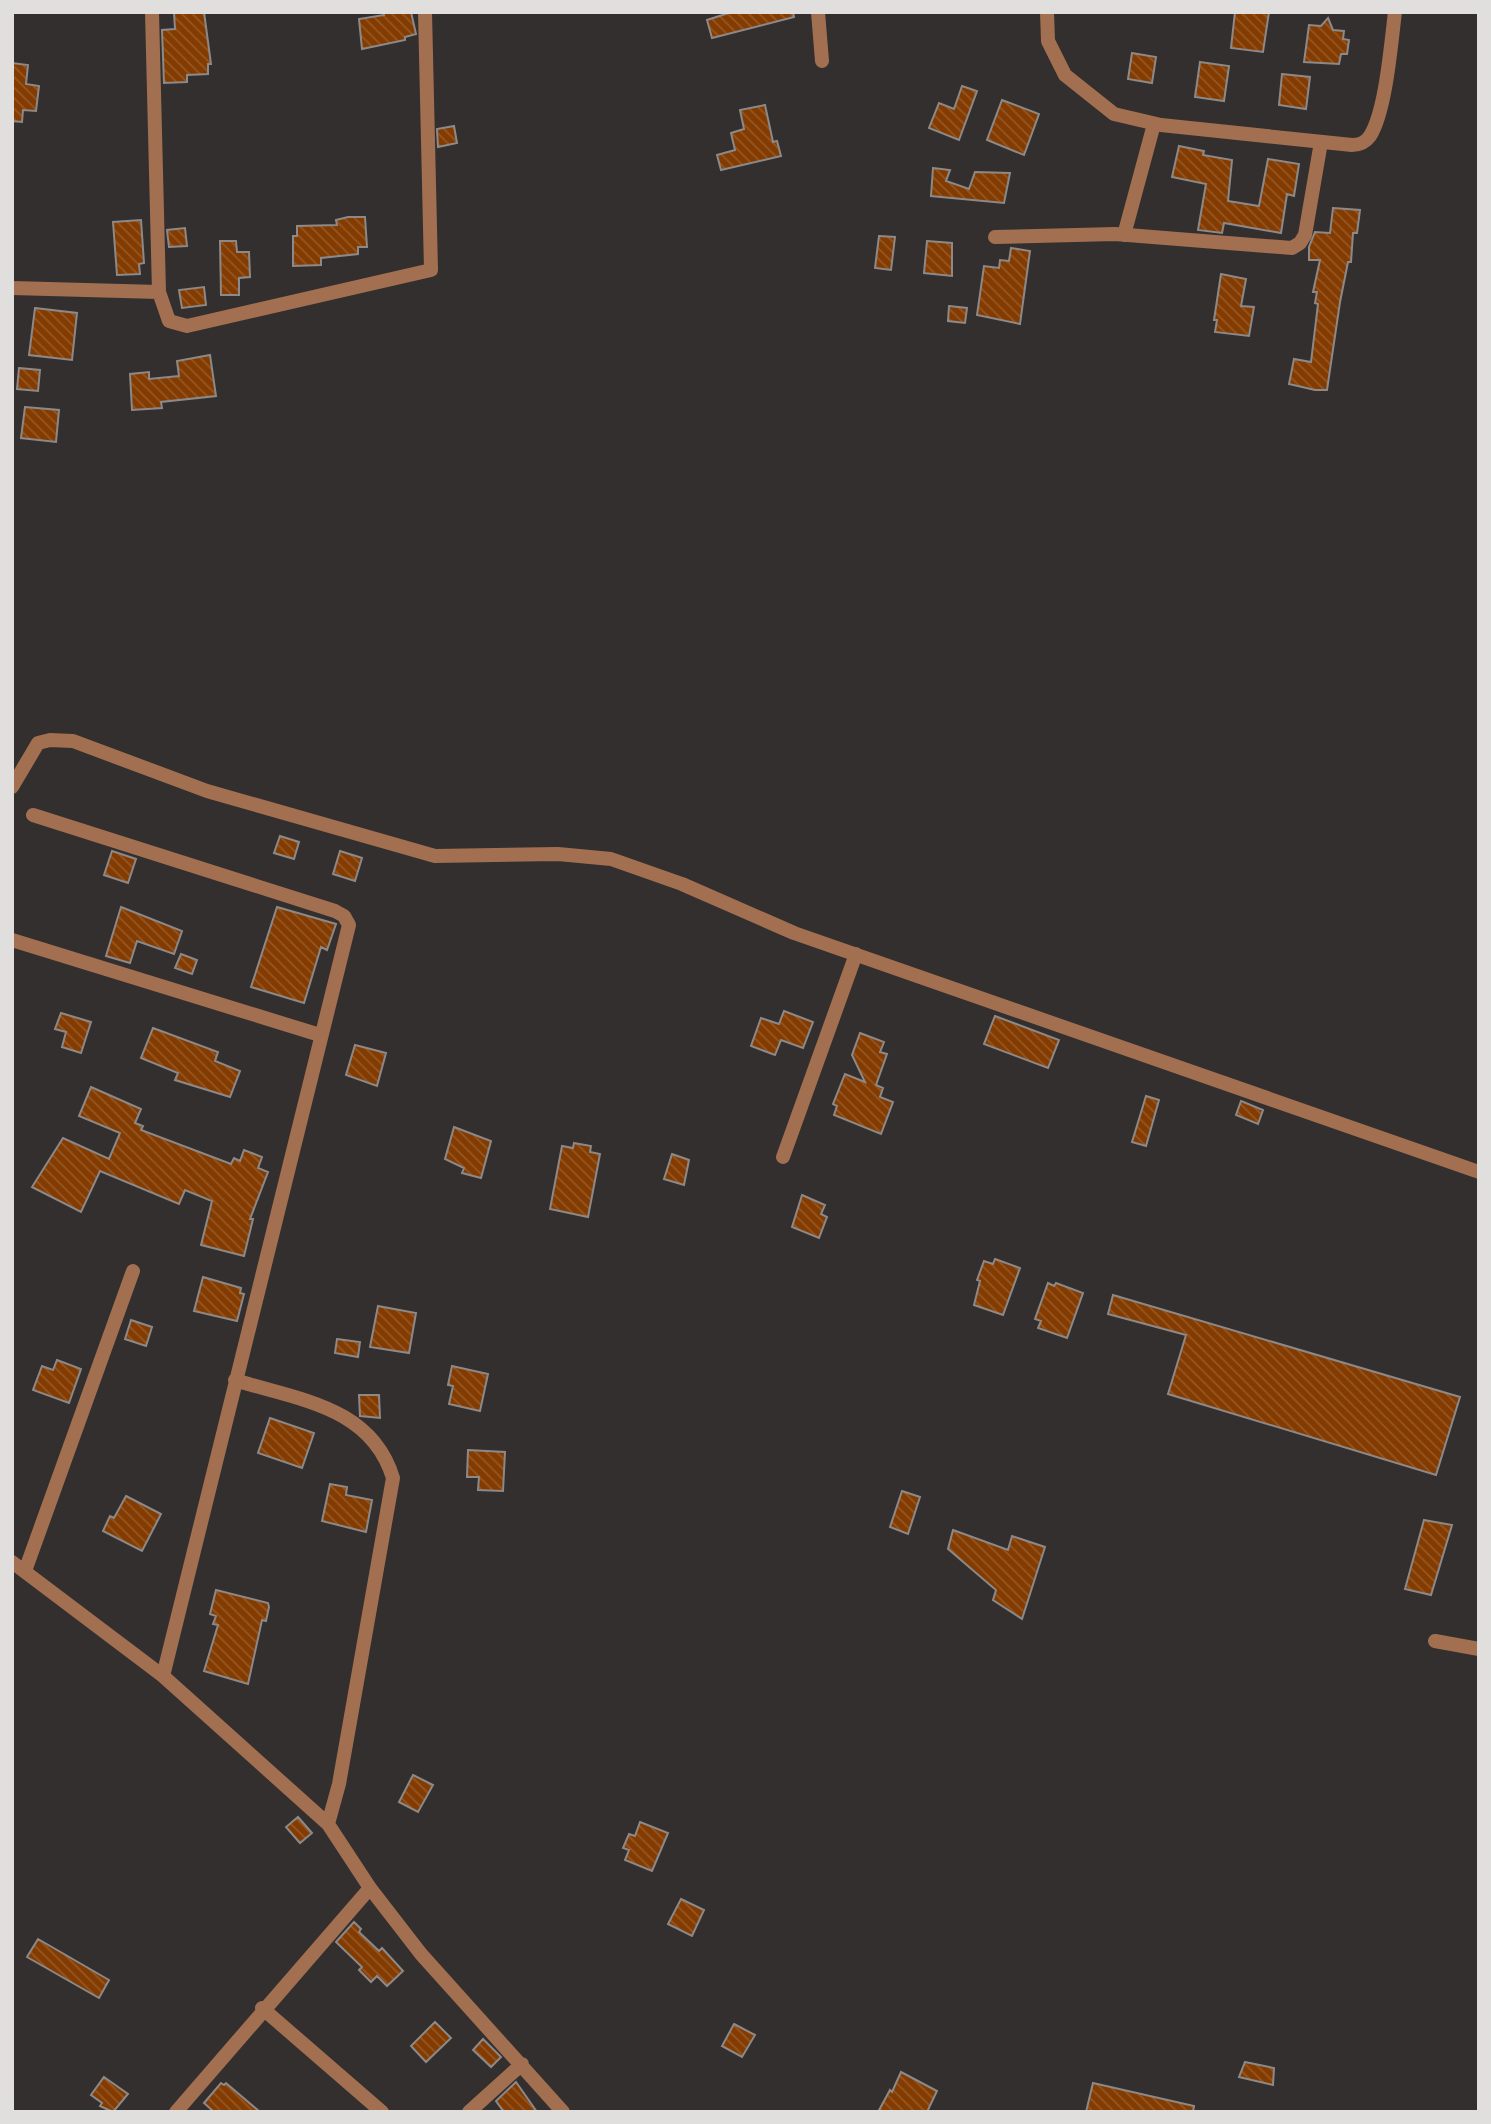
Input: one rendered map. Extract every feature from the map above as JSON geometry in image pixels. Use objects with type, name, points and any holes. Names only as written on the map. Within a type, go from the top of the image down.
[{"type":"street","points":[[152,12],[159,292],[169,321],[187,326],[431,270],[425,12]]},
{"type":"street","points":[[818,12],[822,61]]},
{"type":"street","points":[[1047,12],[1048,41],[1065,75],[1114,114],[1154,124],[1360,145],[1370,136],[1380,109],[1395,12]]},
{"type":"street","points":[[1124,234],[1154,124]]},
{"type":"street","points":[[995,237],[1124,234],[1297,246],[1304,235],[1321,142]]},
{"type":"street","points":[[12,288],[159,292]]},
{"type":"street","points":[[12,787],[38,743],[51,740],[73,741],[207,791],[435,856],[558,854],[611,859],[682,884],[794,933],[1479,1172]]},
{"type":"street","points":[[33,815],[344,916],[349,925],[348,941],[320,1035],[163,1676]]},
{"type":"street","points":[[12,940],[320,1035]]},
{"type":"street","points":[[783,1157],[856,954]]},
{"type":"street","points":[[25,1571],[133,1271]]},
{"type":"street","points":[[235,1380],[355,1421],[373,1438],[393,1478],[339,1784],[328,1824]]},
{"type":"street","points":[[12,1562],[163,1676],[328,1824],[370,1888],[421,1954],[563,2112]]},
{"type":"street","points":[[1435,1641],[1479,1649]]},
{"type":"street","points":[[176,2112],[262,2008],[370,1888]]},
{"type":"street","points":[[262,2008],[382,2112]]},
{"type":"street","points":[[469,2112],[522,2064]]},
{"type":"building","points":[[174,12],[204,12],[211,64],[208,64],[208,74],[187,75],[187,82],[164,83],[162,30],[175,29]]},
{"type":"building","points":[[383,12],[411,12],[416,34],[405,37],[405,40],[362,49],[359,19],[384,15]]},
{"type":"building","points":[[732,12],[793,12],[794,17],[712,38],[707,20]]},
{"type":"building","points":[[1235,12],[1269,12],[1263,52],[1231,48]]},
{"type":"building","points":[[1328,18],[1333,30],[1344,31],[1343,39],[1349,40],[1347,54],[1341,54],[1339,64],[1304,62],[1309,25],[1321,26]]},
{"type":"building","points":[[1132,53],[1156,57],[1152,83],[1128,79]]},
{"type":"building","points":[[1200,62],[1229,66],[1224,101],[1195,97]]},
{"type":"building","points":[[12,63],[28,65],[26,84],[39,86],[36,111],[23,110],[22,122],[12,121]]},
{"type":"building","points":[[1282,74],[1310,77],[1306,109],[1279,105]]},
{"type":"building","points":[[962,86],[977,91],[959,140],[929,128],[939,103],[954,109]]},
{"type":"building","points":[[1002,100],[1039,114],[1024,155],[987,140]]},
{"type":"building","points":[[765,105],[773,142],[777,141],[781,156],[721,170],[717,155],[735,150],[731,133],[744,129],[740,110]]},
{"type":"building","points":[[454,126],[457,143],[438,147],[437,129]]},
{"type":"building","points":[[1179,146],[1204,151],[1203,155],[1232,160],[1228,201],[1259,206],[1268,159],[1299,164],[1294,196],[1287,194],[1281,233],[1224,223],[1222,233],[1198,230],[1206,184],[1172,177]]},
{"type":"building","points":[[933,168],[950,170],[946,181],[969,189],[975,172],[1010,173],[1004,203],[931,196]]},
{"type":"building","points":[[1333,208],[1360,210],[1357,233],[1353,233],[1351,262],[1348,262],[1340,302],[1327,390],[1315,390],[1289,384],[1294,359],[1311,362],[1318,304],[1315,303],[1317,292],[1313,292],[1320,260],[1309,260],[1309,247],[1315,232],[1330,233]]},
{"type":"building","points":[[365,217],[367,247],[358,247],[358,254],[321,258],[321,265],[293,266],[293,236],[297,236],[297,226],[337,225],[336,220]]},
{"type":"building","points":[[141,220],[144,263],[139,264],[140,274],[117,275],[113,222]]},
{"type":"building","points":[[185,228],[187,246],[169,247],[167,230]]},
{"type":"building","points":[[879,236],[895,237],[891,270],[875,268]]},
{"type":"building","points":[[220,241],[236,241],[237,252],[249,252],[250,277],[239,278],[239,295],[221,295]]},
{"type":"building","points":[[927,241],[952,243],[952,276],[924,273]]},
{"type":"building","points":[[1011,248],[1030,251],[1020,324],[977,315],[984,266],[999,268],[1000,260],[1009,261]]},
{"type":"building","points":[[1221,274],[1246,279],[1241,306],[1254,307],[1249,336],[1215,332],[1217,320],[1214,320]]},
{"type":"building","points":[[204,287],[206,305],[182,308],[179,290]]},
{"type":"building","points":[[949,306],[967,308],[965,323],[948,321]]},
{"type":"building","points":[[35,308],[77,313],[72,360],[29,355]]},
{"type":"building","points":[[210,355],[216,396],[161,402],[162,408],[132,410],[130,374],[149,372],[149,379],[179,376],[177,361]]},
{"type":"building","points":[[19,368],[40,370],[38,391],[17,389]]},
{"type":"building","points":[[25,407],[59,410],[56,442],[21,438]]},
{"type":"building","points":[[280,836],[299,842],[294,859],[274,853]]},
{"type":"building","points":[[112,851],[136,859],[128,883],[104,875]]},
{"type":"building","points":[[340,851],[362,858],[355,881],[333,874]]},
{"type":"building","points":[[121,907],[182,931],[174,954],[137,941],[130,963],[106,956]]},
{"type":"building","points":[[277,907],[336,924],[327,950],[321,947],[304,1003],[251,987]]},
{"type":"building","points":[[181,954],[197,960],[192,974],[175,968]]},
{"type":"building","points":[[784,1011],[813,1022],[803,1048],[781,1040],[775,1055],[751,1046],[761,1018],[779,1024]]},
{"type":"building","points":[[61,1013],[91,1022],[81,1053],[62,1047],[66,1032],[55,1029]]},
{"type":"building","points":[[995,1016],[1059,1040],[1048,1068],[984,1044]]},
{"type":"building","points":[[153,1028],[218,1052],[215,1061],[240,1071],[230,1097],[175,1080],[178,1073],[141,1058]]},
{"type":"building","points":[[860,1033],[884,1042],[880,1052],[887,1054],[876,1085],[883,1088],[880,1097],[893,1102],[881,1134],[834,1115],[837,1106],[833,1104],[845,1074],[865,1082],[852,1055]]},
{"type":"building","points":[[355,1045],[386,1053],[377,1086],[346,1075]]},
{"type":"building","points":[[91,1087],[141,1109],[135,1123],[143,1126],[141,1130],[231,1164],[234,1158],[240,1161],[244,1150],[262,1157],[258,1168],[268,1172],[250,1219],[253,1219],[244,1256],[201,1245],[212,1201],[185,1190],[179,1204],[100,1171],[81,1212],[32,1187],[63,1138],[109,1159],[120,1133],[79,1116]]},
{"type":"building","points":[[1146,1096],[1159,1100],[1146,1146],[1132,1142]]},
{"type":"building","points":[[1241,1101],[1263,1110],[1258,1124],[1236,1115]]},
{"type":"building","points":[[454,1127],[491,1141],[481,1178],[462,1173],[464,1168],[445,1159]]},
{"type":"building","points":[[574,1143],[591,1146],[590,1152],[600,1154],[588,1217],[550,1209],[562,1146],[573,1148]]},
{"type":"building","points":[[672,1154],[689,1160],[684,1185],[664,1179]]},
{"type":"building","points":[[802,1195],[825,1205],[821,1214],[827,1217],[819,1238],[792,1227]]},
{"type":"building","points":[[995,1259],[1020,1268],[1003,1315],[974,1305],[980,1281],[977,1280],[984,1261],[993,1264]]},
{"type":"building","points":[[203,1277],[241,1288],[240,1293],[244,1294],[237,1321],[194,1311]]},
{"type":"building","points":[[1048,1283],[1054,1286],[1056,1283],[1083,1293],[1067,1338],[1038,1328],[1041,1321],[1035,1319]]},
{"type":"building","points":[[1113,1295],[1460,1397],[1436,1475],[1168,1394],[1186,1335],[1108,1314]]},
{"type":"building","points":[[378,1306],[416,1313],[409,1353],[370,1347]]},
{"type":"building","points":[[131,1320],[152,1327],[146,1346],[125,1339]]},
{"type":"building","points":[[337,1339],[360,1342],[358,1357],[335,1353]]},
{"type":"building","points":[[57,1360],[81,1369],[69,1403],[33,1390],[42,1366],[53,1370]]},
{"type":"building","points":[[452,1366],[488,1374],[480,1411],[449,1404],[453,1386],[448,1385]]},
{"type":"building","points":[[359,1395],[379,1395],[380,1418],[360,1416]]},
{"type":"building","points":[[270,1418],[314,1433],[302,1468],[258,1453]]},
{"type":"building","points":[[468,1450],[505,1452],[503,1491],[478,1490],[479,1477],[467,1477]]},
{"type":"building","points":[[330,1484],[347,1487],[346,1495],[372,1500],[366,1532],[322,1521]]},
{"type":"building","points":[[902,1491],[920,1497],[908,1534],[890,1527]]},
{"type":"building","points":[[126,1496],[161,1514],[142,1551],[103,1531],[110,1516],[114,1518]]},
{"type":"building","points":[[1424,1520],[1452,1525],[1431,1595],[1405,1589]]},
{"type":"building","points":[[953,1530],[1008,1550],[1012,1536],[1045,1547],[1022,1619],[993,1600],[996,1590],[948,1549]]},
{"type":"building","points":[[216,1590],[268,1603],[266,1621],[262,1620],[248,1684],[204,1671],[218,1625],[213,1624],[216,1616],[210,1614]]},
{"type":"building","points":[[413,1775],[433,1785],[418,1812],[399,1802]]},
{"type":"building","points":[[298,1817],[312,1833],[300,1843],[286,1827]]},
{"type":"building","points":[[640,1822],[668,1833],[652,1871],[625,1860],[629,1850],[623,1848],[629,1834],[635,1836]]},
{"type":"building","points":[[681,1899],[704,1910],[692,1936],[668,1924]]},
{"type":"building","points":[[354,1922],[361,1929],[359,1932],[379,1951],[382,1948],[403,1971],[387,1986],[377,1976],[371,1982],[359,1970],[362,1967],[336,1942]]},
{"type":"building","points":[[38,1939],[109,1980],[99,1998],[27,1957]]},
{"type":"building","points":[[435,2022],[451,2038],[426,2062],[411,2046]]},
{"type":"building","points":[[734,2024],[755,2035],[742,2057],[722,2046]]},
{"type":"building","points":[[483,2039],[501,2057],[491,2067],[473,2050]]},
{"type":"building","points":[[1245,2062],[1274,2068],[1273,2085],[1239,2077]]},
{"type":"building","points":[[901,2072],[937,2091],[927,2112],[878,2112],[890,2090],[892,2092]]},
{"type":"building","points":[[104,2077],[128,2094],[113,2112],[100,2106],[102,2103],[91,2095]]},
{"type":"building","points":[[516,2082],[537,2112],[504,2112],[496,2101]]},
{"type":"building","points":[[221,2083],[226,2083],[260,2112],[214,2112],[204,2103]]},
{"type":"building","points":[[1093,2083],[1194,2106],[1193,2112],[1086,2112]]}]
